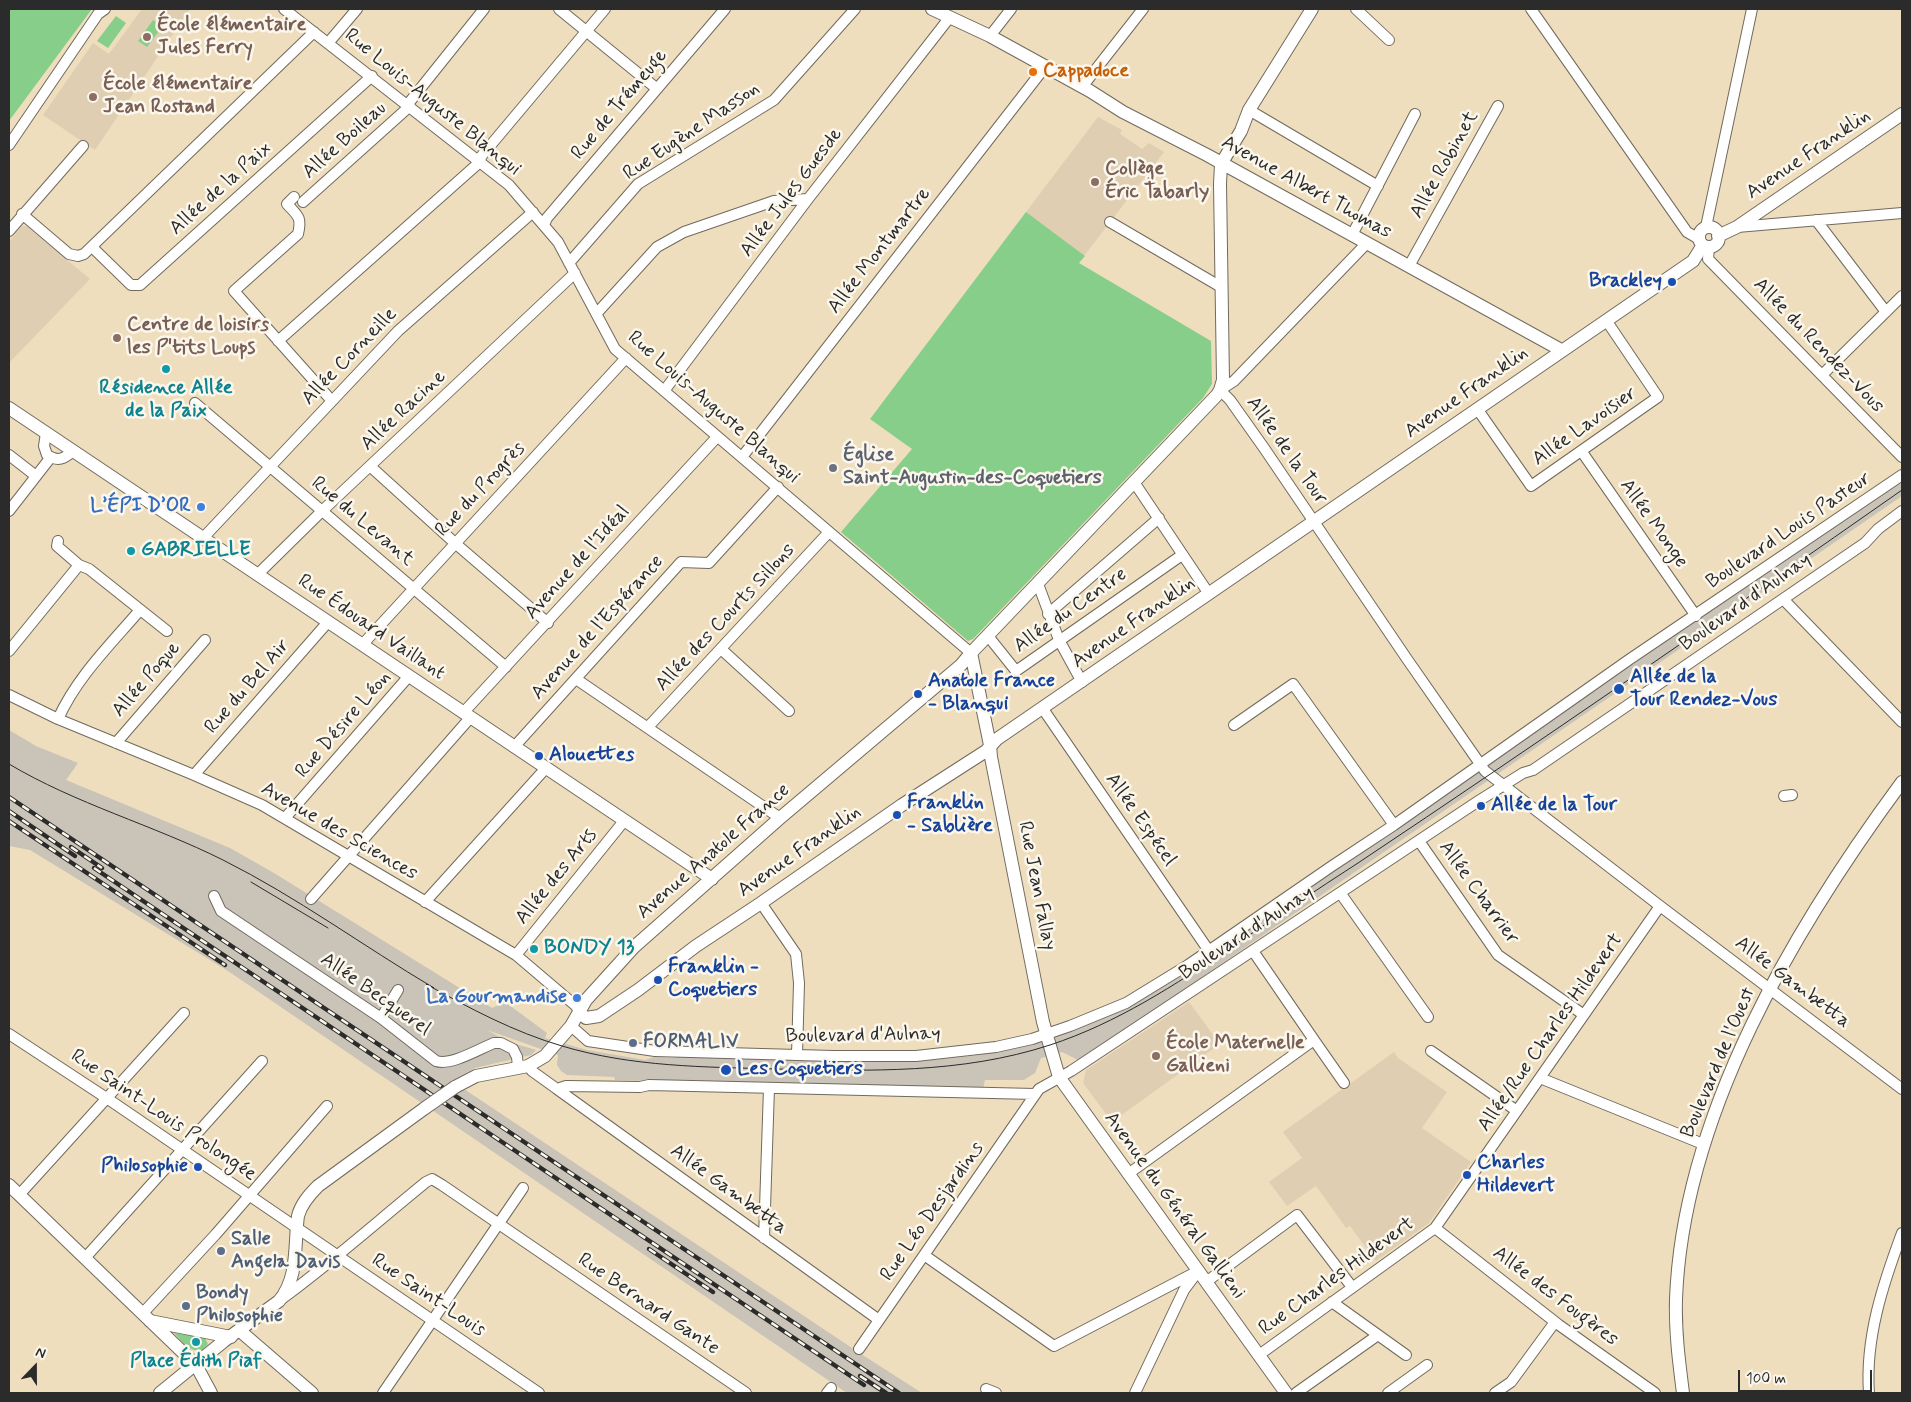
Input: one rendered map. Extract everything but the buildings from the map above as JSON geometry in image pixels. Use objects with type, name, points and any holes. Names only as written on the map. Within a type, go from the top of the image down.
[{"type":"street","points":[[9,145],[98,14],[105,9]]},
{"type":"street","name":"Rue Louis-Auguste Blanqui","points":[[284,9],[480,160],[509,185],[558,242],[615,349],[971,652]]},
{"type":"street","points":[[329,42],[357,9]]},
{"type":"street","name":"Allée Boileau","points":[[278,341],[234,291],[298,234],[301,222],[287,204],[298,200],[409,105],[484,9]]},
{"type":"street","points":[[559,9],[656,88]]},
{"type":"street","points":[[332,401],[278,341],[480,160],[605,9]]},
{"type":"street","name":"Rue de Trémeuge","points":[[544,225],[547,218],[725,9]]},
{"type":"street","name":"Rue Eugène Masson","points":[[569,263],[638,184],[774,100],[855,9]]},
{"type":"street","name":"Avenue Albert Thomas","points":[[932,9],[990,36],[1124,112],[1561,350]]},
{"type":"street","points":[[990,36],[1011,9]]},
{"type":"street","points":[[1082,87],[1143,9]]},
{"type":"street","points":[[1220,390],[1223,380],[1221,164],[1241,131],[1249,110],[1312,9]]},
{"type":"street","points":[[1356,9],[1389,40]]},
{"type":"street","name":"Allée du Rendez-Vous","points":[[1531,9],[1687,232],[1705,247],[1822,375],[1902,457]]},
{"type":"street","points":[[1713,231],[1700,233],[1705,247],[1715,244],[1713,231],[1752,9]]},
{"type":"street","name":"Allée Jules Guesde","points":[[664,391],[808,199],[950,17]]},
{"type":"street","points":[[22,214],[69,254],[78,256],[84,254],[314,32]]},
{"type":"street","name":"Allée Montmartre","points":[[742,457],[1045,67]]},
{"type":"street","name":"Allée de la Paix","points":[[92,247],[131,285],[140,285],[372,76]]},
{"type":"street","name":"Allée Robinet","points":[[1409,266],[1498,106]]},
{"type":"street","points":[[1249,110],[1378,186]]},
{"type":"street","points":[[1352,235],[1415,114]]},
{"type":"street","name":"Avenue Franklin","points":[[1713,231],[1736,227],[1902,114]]},
{"type":"street","points":[[9,231],[82,146]]},
{"type":"street","points":[[597,313],[657,247],[684,232],[774,202],[808,199]]},
{"type":"street","points":[[1770,205],[1769,217],[1776,223]]},
{"type":"street","name":"Allée Corneille","points":[[203,538],[398,331],[533,212]]},
{"type":"street","points":[[1736,227],[1902,213]]},
{"type":"street","points":[[1816,220],[1886,312]]},
{"type":"street","points":[[1110,222],[1221,287]]},
{"type":"street","points":[[1220,390],[1234,381],[1367,243]]},
{"type":"street","name":"Avenue Franklin","points":[[580,1013],[586,1018],[598,1016],[638,990],[696,946],[902,805],[986,751],[990,745],[1478,410],[1561,350],[1693,261],[1705,247]]},
{"type":"street","name":"Allée Racine","points":[[257,575],[322,511],[371,467],[575,273]]},
{"type":"street","points":[[1822,375],[1902,296]]},
{"type":"street","name":"Allée Lavoisier","points":[[1478,410],[1531,486],[1582,452],[1658,397],[1606,320]]},
{"type":"street","name":"Rue du Progrès","points":[[362,645],[626,358]]},
{"type":"street","name":"Avenue Anatole France","points":[[279,1301],[290,1286],[296,1228],[300,1209],[309,1195],[318,1186],[455,1087],[476,1076],[523,1066],[545,1056],[571,1026],[586,1000],[634,947],[780,818],[961,665],[971,652],[1038,584],[1220,390]]},
{"type":"street","name":"Allée de la Tour","points":[[1220,390],[1247,424],[1480,765],[1502,786],[1660,906]]},
{"type":"street","name":"Rue du Levant","points":[[194,403],[506,667]]},
{"type":"street","name":"Rue Édouard Vaillant","points":[[9,408],[712,879]]},
{"type":"street","points":[[46,433],[45,452],[50,457],[64,459],[73,451]]},
{"type":"street","name":"Avenue de l'Idéal","points":[[311,899],[506,667],[717,437]]},
{"type":"street","name":"Allée Monge","points":[[1582,452],[1696,616]]},
{"type":"street","points":[[9,455],[36,476]]},
{"type":"street","points":[[9,510],[50,457]]},
{"type":"street","points":[[371,467],[456,544],[548,623]]},
{"type":"street","name":"Boulevard Louis Pasteur","points":[[1696,616],[1902,475]]},
{"type":"street","points":[[1134,482],[1209,594]]},
{"type":"street","name":"Avenue de l'Espérance","points":[[514,747],[681,562],[709,563],[778,487]]},
{"type":"street","name":"Boulevard d'Aulnay","points":[[1035,1094],[1039,1089],[1059,1078],[1254,951],[1502,786],[1523,773],[1533,770],[1864,543],[1878,529],[1902,511]]},
{"type":"street","points":[[1048,614],[1159,518]]},
{"type":"street","name":"Allée des Courts Sillons","points":[[648,728],[829,532]]},
{"type":"street","points":[[58,541],[57,546],[79,565],[90,569],[167,631]]},
{"type":"street","name":"Allée du Centre","points":[[988,636],[1016,671],[1182,555]]},
{"type":"street","points":[[9,651],[79,565]]},
{"type":"street","points":[[1038,584],[1059,640],[1082,682]]},
{"type":"street","points":[[1783,599],[1902,722]]},
{"type":"street","points":[[58,719],[81,679],[140,610]]},
{"type":"street","name":"Boulevard d'Aulnay","points":[[571,1026],[588,1041],[654,1051],[916,1056],[996,1047],[1070,1026],[1130,1000],[1209,951],[1394,825],[1630,659],[1696,616]]},
{"type":"street","name":"Rue du Bel Air","points":[[194,775],[328,622]]},
{"type":"street","name":"Allée Poque","points":[[116,743],[205,640]]},
{"type":"street","points":[[721,649],[789,711]]},
{"type":"street","name":"Rue Jean Fallay","points":[[971,652],[1046,1034]]},
{"type":"street","name":"Rue Désire Léon","points":[[285,818],[409,676]]},
{"type":"street","points":[[576,678],[780,818]]},
{"type":"street","points":[[1234,725],[1292,684],[1394,825]]},
{"type":"street","name":"Avenue des Sciences","points":[[9,695],[58,719],[194,775],[285,818],[516,955],[576,1006],[580,1013]]},
{"type":"street","name":"Allée Espécel","points":[[1043,709],[1209,951]]},
{"type":"street","points":[[425,902],[546,768]]},
{"type":"street","name":"Boulevard de l'Ouest","points":[[1683,1393],[1677,1351],[1676,1299],[1680,1250],[1703,1144],[1728,1079],[1770,989],[1842,868],[1902,782]]},
{"type":"street","name":"Allée des Arts","points":[[516,955],[624,821]]},
{"type":"street","name":"Allée Charrier","points":[[1418,841],[1498,955],[1584,1015]]},
{"type":"street","points":[[1341,894],[1428,1017]]},
{"type":"street","name":"Allée Becquerel","points":[[214,896],[221,911],[381,1018],[436,1061],[441,1063],[449,1062],[494,1043],[501,1043],[514,1049],[517,1058],[523,1066]]},
{"type":"street","points":[[761,903],[796,954],[799,982],[797,1055]]},
{"type":"street","name":"Allée Gambetta","points":[[1660,906],[1902,1089]]},
{"type":"street","name":"Allée/Rue Charles Hildevert","points":[[1435,1228],[1660,906]]},
{"type":"street","points":[[1254,951],[1344,1083]]},
{"type":"street","points":[[381,1018],[398,990]]},
{"type":"street","points":[[19,1195],[184,1013]]},
{"type":"street","name":"Rue Saint-Louis Prolongée","points":[[9,1034],[108,1098],[296,1228]]},
{"type":"street","name":"Avenue du Général Gallieni","points":[[1046,1034],[1059,1078],[1259,1355],[1281,1391]]},
{"type":"street","points":[[1128,1174],[1314,1040]]},
{"type":"street","points":[[1431,1051],[1517,1111]]},
{"type":"street","points":[[85,1258],[262,1061]]},
{"type":"street","points":[[523,1066],[557,1089],[566,1086],[640,1087],[649,1085],[1035,1094]]},
{"type":"street","points":[[1540,1078],[1703,1144]]},
{"type":"street","points":[[764,1238],[769,1088]]},
{"type":"street","name":"Allée Gambetta","points":[[557,1089],[880,1320]]},
{"type":"street","name":"Rue Léo Desjardins","points":[[859,1349],[1035,1094]]},
{"type":"street","points":[[147,1317],[249,1195],[327,1106]]},
{"type":"street","name":"Avenue Anatole France","points":[[160,1393],[235,1333],[324,1268],[337,1255],[426,1182],[432,1180]]},
{"type":"street","name":"Rue Bernard Gante","points":[[432,1180],[746,1393]]},
{"type":"street","points":[[9,1185],[196,1365],[211,1393]]},
{"type":"street","points":[[383,1393],[523,1188]]},
{"type":"street","points":[[1206,1282],[1297,1215],[1352,1287]]},
{"type":"street","name":"Rue Saint-Louis","points":[[296,1228],[540,1393]]},
{"type":"street","name":"Rue Charles Hildevert","points":[[1259,1355],[1435,1228]]},
{"type":"street","name":"Allée des Fougères","points":[[1435,1228],[1555,1322],[1655,1393]]},
{"type":"street","points":[[1870,1393],[1869,1353],[1874,1324],[1891,1262],[1902,1233]]},
{"type":"street","points":[[924,1255],[1054,1346],[1198,1271]]},
{"type":"street","points":[[1136,1393],[1184,1290],[1198,1271]]},
{"type":"street","points":[[1332,1302],[1406,1355]]},
{"type":"street","points":[[147,1317],[235,1333],[312,1393]]},
{"type":"street","points":[[1498,1391],[1511,1382],[1555,1322]]},
{"type":"street","points":[[1296,1393],[1378,1335]]},
{"type":"street","points":[[1388,1393],[1427,1365]]},
{"type":"street","points":[[986,1388],[996,1393]]},
{"type":"shaded area","name":"École élémentaire Jean Rostand","points":[[142,9],[190,9],[95,150],[43,115],[93,43],[109,54]]},
{"type":"shaded area","name":"Collège Éric Tabarly","points":[[1098,117],[1122,130],[1120,134],[1142,149],[1149,143],[1164,152],[1084,256],[1026,212]]},
{"type":"shaded area","points":[[22,226],[26,226],[90,279],[9,363],[9,242]]},
{"type":"shaded area","points":[[1902,479],[1902,496],[1080,1061],[1062,1052],[1041,1058],[1035,1073],[1024,1080],[985,1080],[983,1089],[615,1080],[614,1077],[567,1075],[557,1065],[558,1055],[487,1030],[509,1042],[536,1050],[531,1055],[475,1068],[452,1081],[922,1393],[847,1393],[228,971],[30,850],[9,846],[9,730],[36,746],[78,763],[66,780],[230,848],[274,873],[492,1008],[505,1002],[547,1033],[545,1038],[587,1050],[645,1060],[654,1057],[675,1058],[676,1055],[889,1062],[980,1055],[1029,1042],[1129,1003],[1176,979]]},
{"type":"shaded area","name":"École Maternelle Gallieni","points":[[1189,1002],[1220,1044],[1112,1122],[1083,1083],[1086,1070]]},
{"type":"shaded area","points":[[1394,1052],[1398,1058],[1447,1092],[1422,1128],[1471,1162],[1429,1223],[1376,1261],[1350,1226],[1346,1228],[1316,1186],[1287,1206],[1269,1182],[1302,1158],[1283,1132]]},
{"type":"green space","points":[[9,9],[92,9],[9,121]]},
{"type":"green space","points":[[116,16],[126,23],[108,48],[97,41]]},
{"type":"green space","points":[[153,20],[162,27],[147,47],[138,41]]},
{"type":"green space","points":[[1026,212],[1085,256],[1079,263],[1211,341],[1212,384],[1203,398],[973,639],[968,641],[841,532],[912,449],[870,419]]},
{"type":"green space","name":"Place Édith Piaf","points":[[174,1333],[205,1338],[208,1344],[201,1351],[193,1350]]},
{"type":"tram line","points":[[9,764],[61,791],[223,860],[304,906],[442,993],[509,1027],[562,1046],[588,1053],[642,1062],[723,1068],[880,1070],[949,1066],[983,1061],[1050,1045],[1099,1026],[1167,989],[1495,771],[1902,490]]},
{"type":"tram line","points":[[251,882],[328,928]]},
{"type":"railway","points":[[9,797],[899,1393]]},
{"type":"railway","points":[[9,811],[75,856]]},
{"type":"railway","points":[[9,821],[225,965]]},
{"type":"railway","points":[[71,847],[102,868]]},
{"type":"railway","points":[[94,868],[864,1385]]},
{"type":"railway","points":[[649,1249],[713,1292]]},
{"type":"railway","points":[[860,1376],[886,1393]]},
{"type":"place","name":"École élémentaire Jules Ferry","points":[[147,37]]},
{"type":"place","name":"Cappadoce","points":[[1033,72]]},
{"type":"place","name":"École élémentaire Jean Rostand","points":[[93,97]]},
{"type":"place","name":"Collège Éric Tabarly","points":[[1095,182]]},
{"type":"place","name":"Brackley","points":[[1672,282]]},
{"type":"place","name":"Centre de loisirs les P'tits Loups","points":[[117,338]]},
{"type":"place","name":"Résidence Allée de la Paix","points":[[166,369]]},
{"type":"place","name":"Église Saint-Augustin-des-Coquetiers","points":[[833,468]]},
{"type":"place","name":"L’ÉPI D’OR","points":[[201,507]]},
{"type":"place","name":"GABRIELLE","points":[[131,551]]},
{"type":"place","name":"Allée de la Tour Rendez-Vous","points":[[1619,689]]},
{"type":"place","name":"Anatole France - Blanqui","points":[[918,694]]},
{"type":"place","name":"Alouettes","points":[[539,756]]},
{"type":"place","name":"Allée de la Tour","points":[[1481,806]]},
{"type":"place","name":"Franklin - Sablière","points":[[897,815]]},
{"type":"place","name":"BONDY 13","points":[[534,949]]},
{"type":"place","name":"Franklin - Coquetiers","points":[[658,980]]},
{"type":"place","name":"La Gourmandise","points":[[577,998]]},
{"type":"place","name":"FORMALIV","points":[[633,1043]]},
{"type":"place","name":"École Maternelle Gallieni","points":[[1156,1056]]},
{"type":"place","name":"Les Coquetiers","points":[[726,1070]]},
{"type":"place","name":"Philosophie","points":[[198,1167]]},
{"type":"place","name":"Charles Hildevert","points":[[1467,1175]]},
{"type":"place","name":"Salle Angela Davis","points":[[221,1251]]},
{"type":"place","name":"Bondy Philosophie","points":[[186,1306]]},
{"type":"place","name":"Place Édith Piaf","points":[[196,1342]]}]
